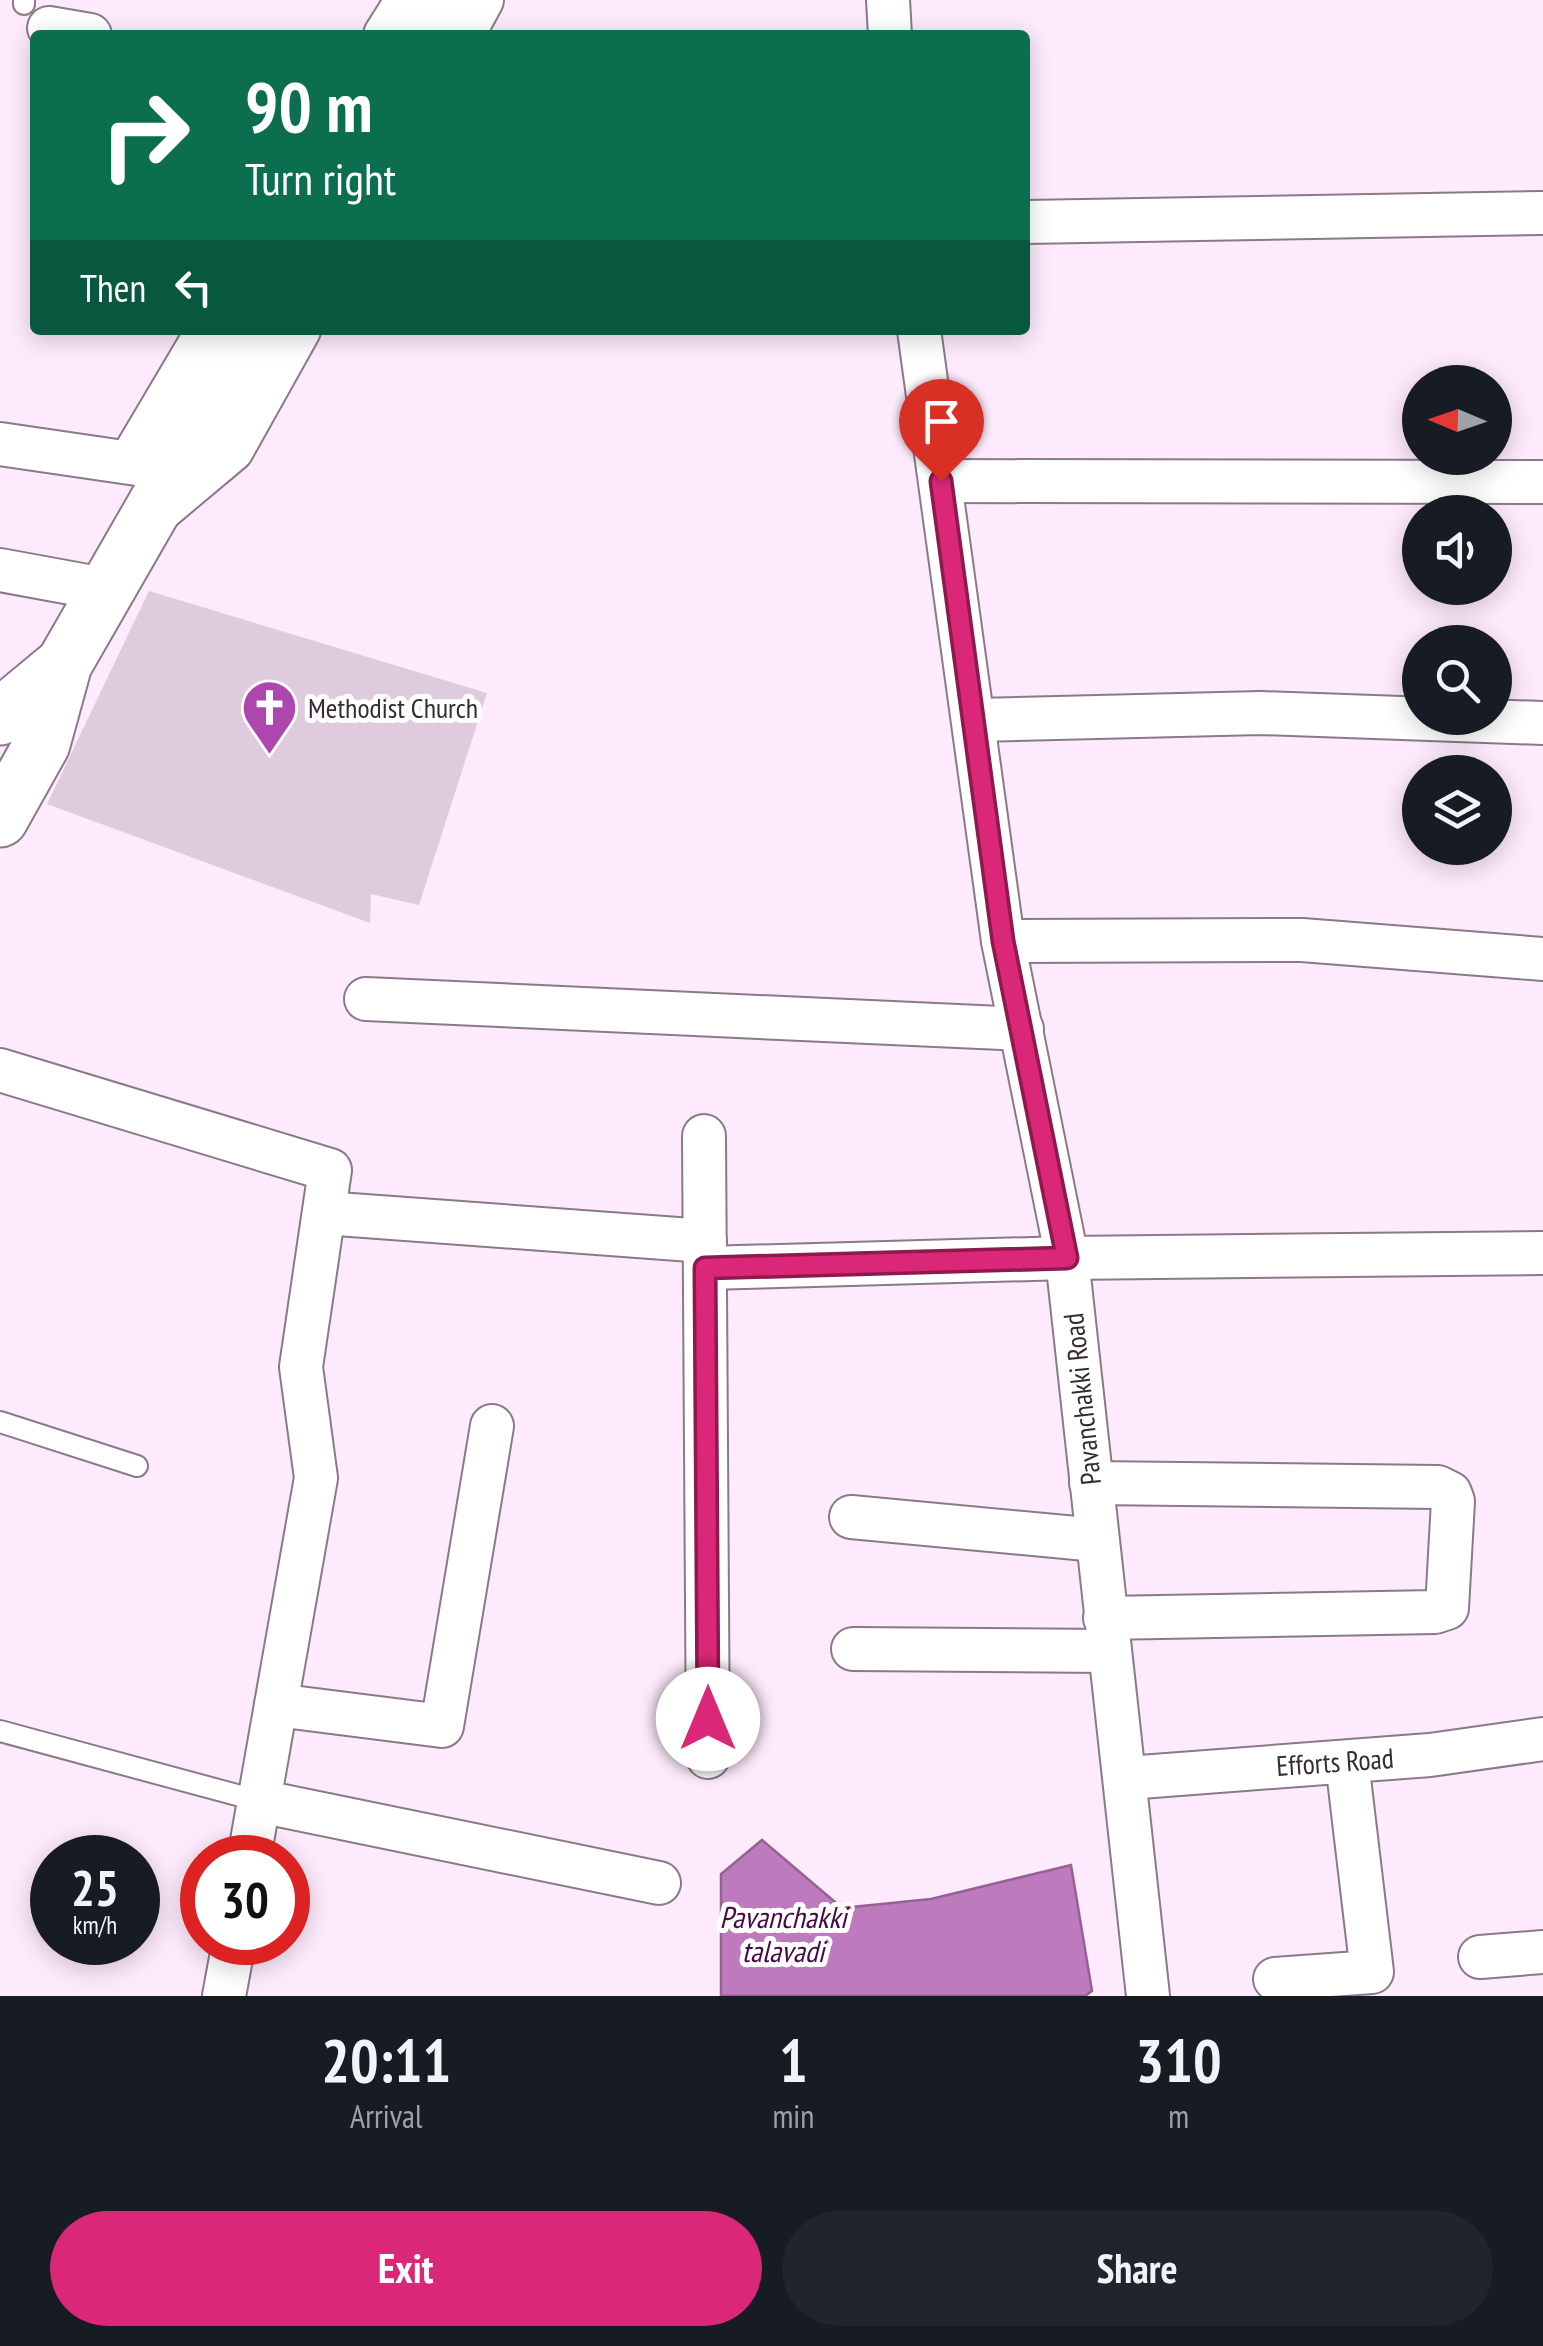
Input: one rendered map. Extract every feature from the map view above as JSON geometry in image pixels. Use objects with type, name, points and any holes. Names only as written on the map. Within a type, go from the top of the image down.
[{"type":"main road","points":[[426,30],[443,0]]},
{"type":"main road","points":[[0,819],[42,744],[64,664],[152,518],[166,460],[253,335]]},
{"type":"main road","points":[[0,717],[64,664]]},
{"type":"street","points":[[388,30],[406,0]]},
{"type":"street","points":[[465,30],[482,0]]},
{"type":"street","points":[[888,0],[890,30]]},
{"type":"street","points":[[1030,222],[1543,213]]},
{"type":"street","points":[[0,444],[166,460],[206,335]]},
{"type":"street","points":[[152,518],[218,467],[232,450],[296,335]]},
{"type":"street","name":"Pavanchakki Road","points":[[920,335],[976,720],[1003,941],[1067,1258],[1148,1996]]},
{"type":"street","points":[[941,481],[1543,482]]},
{"type":"street","points":[[0,570],[110,590]]},
{"type":"street","points":[[976,720],[1261,714],[1543,722]]},
{"type":"street","points":[[1003,941],[1302,940],[1543,959]]},
{"type":"street","points":[[366,999],[1022,1029]]},
{"type":"street","points":[[0,1070],[330,1170],[301,1367],[316,1478],[253,1835]]},
{"type":"street","points":[[704,1136],[708,1756]]},
{"type":"street","points":[[324,1213],[705,1254],[1067,1258],[1543,1253]]},
{"type":"street","points":[[276,1705],[442,1726],[492,1426]]},
{"type":"street","points":[[853,1649],[1436,1612],[1447,1608],[1451,1596],[1453,1502],[1450,1493],[1438,1487],[1091,1483]]},
{"type":"street","points":[[852,1517],[1096,1540]]},
{"type":"street","name":"Efforts Road","points":[[1127,1778],[1347,1762],[1543,1738]]},
{"type":"street","points":[[1275,1978],[1372,1972],[1347,1762]]},
{"type":"street","points":[[259,1801],[659,1884]]},
{"type":"street","points":[[1480,1957],[1543,1952]]},
{"type":"street","points":[[224,1996],[230,1965]]},
{"type":"lane","points":[[0,1422],[136,1466]]},
{"type":"lane","points":[[0,1732],[259,1801]]},
{"type":"water","name":"Pavanchakki talavadi","points":[[762,1840],[842,1908],[931,1899],[1071,1865],[1092,1991],[1085,1996],[721,1996],[721,1874]]},
{"type":"building","name":"Methodist Church","points":[[149,591],[487,693],[419,905],[371,894],[370,923],[47,804]]},
{"type":"place","name":"Methodist Church","points":[[269,757]]},
{"type":"route","points":[[708,1719],[705,1268],[1067,1258],[1003,941],[941,481]]}]
